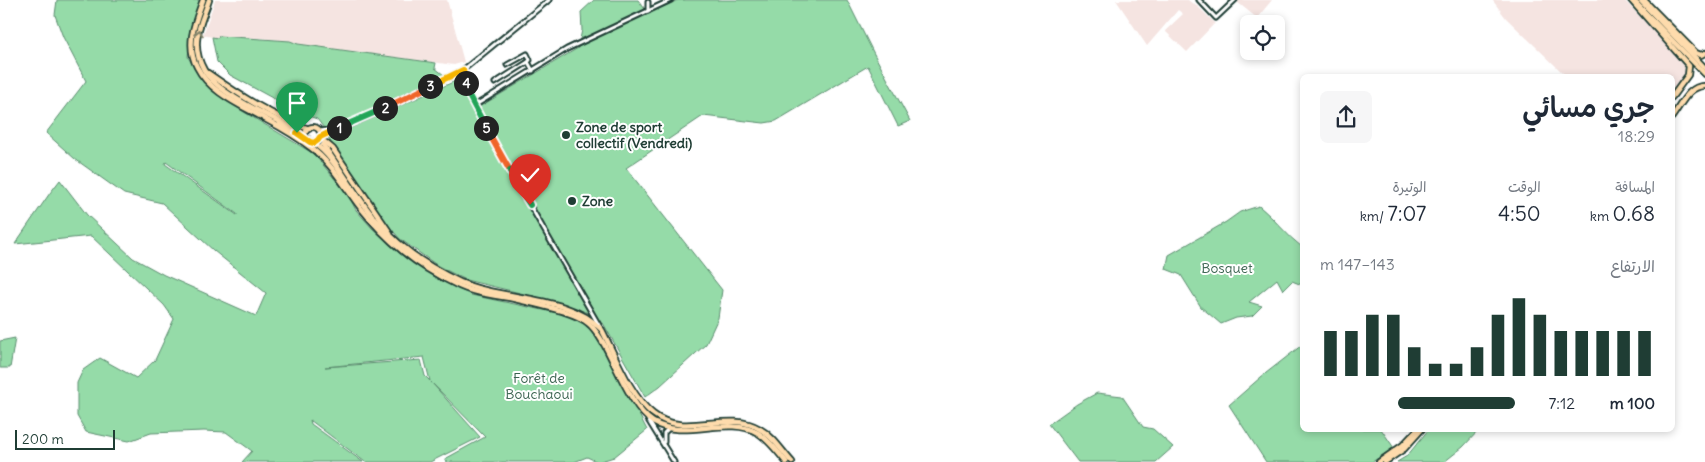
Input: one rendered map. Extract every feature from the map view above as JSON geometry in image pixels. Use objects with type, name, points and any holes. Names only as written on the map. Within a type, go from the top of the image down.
[{"type":"main road","points":[[203,0],[192,34],[194,61],[202,75],[214,88],[320,147],[330,159],[367,216]]},
{"type":"main road","points":[[209,0],[197,39],[198,56],[204,71],[227,92],[300,132]]},
{"type":"main road","points":[[1632,0],[1654,18],[1705,68]]},
{"type":"main road","points":[[1632,0],[1689,66],[1688,75],[1675,93]]},
{"type":"main road","points":[[1640,0],[1705,74]]},
{"type":"main road","points":[[1644,0],[1696,53],[1701,55],[1705,53]]},
{"type":"main road","points":[[204,71],[236,93],[296,124],[309,129],[316,128],[319,131],[320,137],[333,149],[395,240]]},
{"type":"main road","points":[[1675,113],[1690,91],[1696,87],[1705,86]]},
{"type":"main road","points":[[220,91],[316,151],[330,166],[367,216],[395,246],[421,264],[457,285],[474,291],[544,306],[586,321],[600,338],[634,400],[646,417],[658,425],[670,428],[736,427],[751,429],[763,437],[786,462]]},
{"type":"main road","points":[[309,129],[306,135],[310,142]]},
{"type":"main road","points":[[310,142],[317,142],[320,137]]},
{"type":"main road","points":[[323,145],[371,214],[395,240],[428,264],[463,283],[480,289],[521,296],[577,312],[590,319],[602,330],[635,392],[654,416],[678,424],[737,422],[750,424],[767,434],[792,462]]},
{"type":"main road","points":[[1379,462],[1403,446],[1415,432]]},
{"type":"main road","points":[[1385,462],[1404,449],[1419,432]]},
{"type":"street","points":[[320,137],[400,102],[463,70],[549,0]]},
{"type":"street","points":[[474,106],[567,50],[671,0]]},
{"type":"street","points":[[1199,0],[1216,18],[1235,0]]},
{"type":"street","points":[[648,2],[648,11]]},
{"type":"street","points":[[507,65],[527,54],[530,60],[528,62],[533,71]]},
{"type":"street","points":[[495,83],[528,62]]},
{"type":"street","points":[[463,70],[467,92],[474,106],[602,330]]},
{"type":"street","points":[[319,131],[338,128]]},
{"type":"street","points":[[646,417],[674,462]]},
{"type":"street","points":[[666,449],[663,437],[665,431],[670,428]]},
{"type":"shaded area","points":[[215,0],[447,0],[464,62],[454,65],[298,44],[290,41],[203,35]]},
{"type":"shaded area","points":[[1116,0],[1188,0],[1194,3],[1215,23],[1187,52],[1165,31],[1183,14],[1178,10],[1147,46]]},
{"type":"shaded area","points":[[1239,0],[1272,0],[1260,15],[1253,15],[1237,2]]},
{"type":"shaded area","points":[[1624,0],[1686,64],[1687,73],[1675,88],[1675,74],[1564,74],[1506,18],[1493,1]]},
{"type":"green space","name":"Forêt de Bouchaoui","points":[[57,0],[202,0],[190,34],[188,57],[196,71],[224,100],[314,154],[348,195],[356,210],[372,228],[405,258],[471,295],[572,316],[584,321],[594,331],[605,349],[647,430],[614,457],[598,462],[587,457],[574,462],[447,462],[445,459],[485,437],[431,382],[480,437],[430,462],[365,462],[310,420],[311,424],[363,462],[242,462],[252,451],[226,432],[151,433],[129,441],[86,432],[77,416],[77,383],[83,370],[100,358],[136,378],[155,360],[174,319],[164,305],[91,236],[15,244],[60,180],[87,215],[133,258],[164,275],[256,316],[266,293],[214,251],[162,203],[124,194],[75,159],[46,133],[86,81],[63,37],[55,15]],"holes":[[[166,162],[237,214],[237,215],[165,164]],[[424,357],[430,381],[425,376],[421,360],[325,367]]]},
{"type":"green space","points":[[594,0],[638,0],[648,13],[678,0],[847,0],[910,121],[898,126],[868,66],[776,121],[764,123],[703,116],[626,168],[722,290],[718,318],[706,344],[660,386],[645,397],[603,323],[586,312],[541,298],[466,280],[438,266],[400,239],[388,225],[328,138],[462,78],[465,92],[474,110],[578,48],[582,30],[581,12]]},
{"type":"green space","points":[[219,36],[290,41],[298,44],[436,63],[435,68],[444,75],[334,128],[324,128],[317,119],[298,112],[230,75],[217,62],[212,37],[218,38]]},
{"type":"green space","name":"Bosquet","points":[[1259,206],[1300,245],[1300,284],[1292,281],[1283,290],[1277,279],[1249,302],[1262,306],[1252,316],[1236,318],[1221,324],[1201,307],[1181,275],[1166,269],[1169,255],[1240,212]]},
{"type":"green space","points":[[15,338],[10,368],[0,368],[0,341]]},
{"type":"green space","points":[[1300,347],[1300,432],[1383,432],[1394,448],[1372,462],[1266,462],[1229,405]]},
{"type":"green space","points":[[1097,393],[1122,396],[1143,427],[1153,429],[1173,447],[1156,462],[1078,462],[1049,424],[1077,404]]},
{"type":"green space","points":[[1427,432],[1477,432],[1463,447],[1444,462],[1397,462],[1407,456]]},
{"type":"tunnel","points":[[301,132],[323,145]]},
{"type":"place","name":"Zone de sport collectif (Vendredi)","points":[[566,135]]},
{"type":"place","name":"Zone","points":[[572,201]]},
{"type":"route","points":[[297,133],[312,143],[316,142],[320,137],[400,102],[463,70],[467,92],[530,205]]}]
